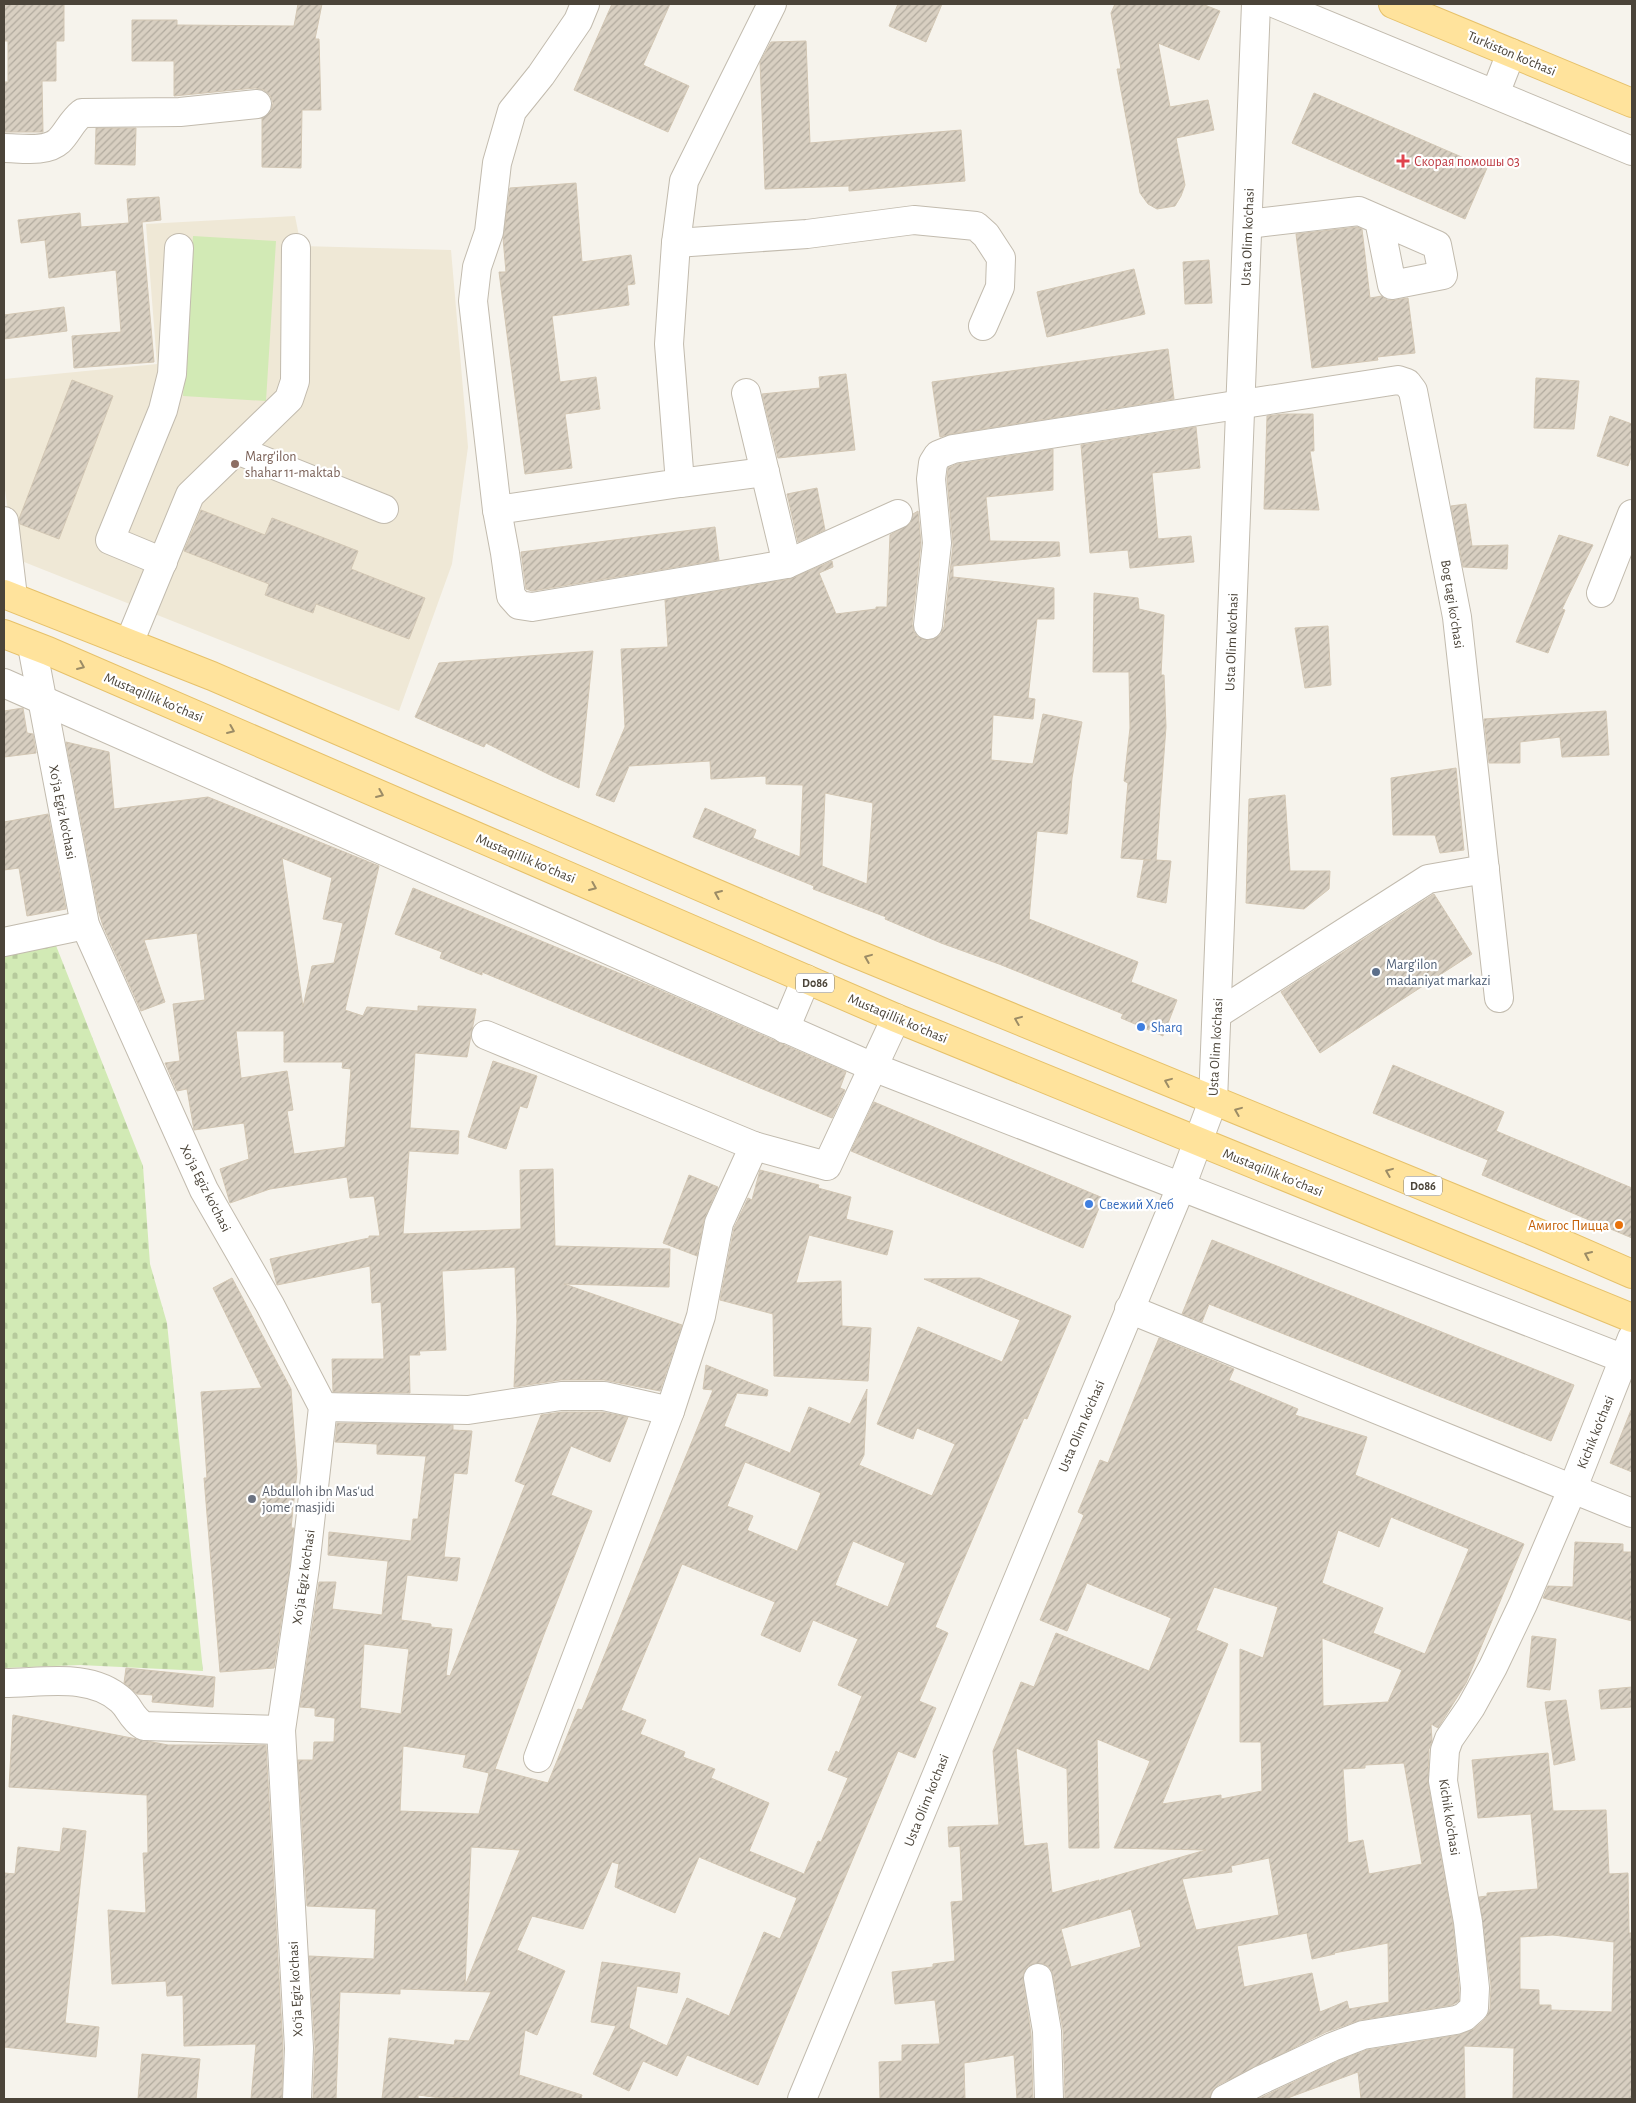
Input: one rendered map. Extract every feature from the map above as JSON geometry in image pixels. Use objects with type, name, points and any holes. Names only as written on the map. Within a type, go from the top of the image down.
[{"type":"main road","name":"Turkiston ko’chasi","points":[[1392,4],[1632,103]]},
{"type":"main road","name":"D086","points":[[8,595],[230,684],[848,950],[1540,1234],[1632,1274]]},
{"type":"main road","points":[[40,649],[62,617]]},
{"type":"main road","name":"Mustaqillik koʻchasi","points":[[4,634],[896,1018],[1632,1318]]},
{"type":"street","points":[[585,4],[578,20],[541,75],[512,111],[497,163],[490,232],[477,267],[473,301],[497,510],[511,596],[518,606],[532,607],[787,564],[898,514]]},
{"type":"street","points":[[680,483],[669,344],[676,243],[684,181],[772,4]]},
{"type":"street","name":"Usta Olim ko'chasi","points":[[802,2099],[1181,1187],[1213,1101],[1256,4]]},
{"type":"street","points":[[1276,4],[1632,151]]},
{"type":"street","points":[[1495,94],[1511,53]]},
{"type":"street","points":[[4,148],[48,147],[58,141],[73,121],[82,113],[180,112],[257,104]]},
{"type":"street","points":[[1248,224],[1359,211],[1379,220]]},
{"type":"street","points":[[676,243],[807,234],[914,220],[976,226],[986,235],[1001,258],[1000,287],[983,326]]},
{"type":"street","points":[[163,562],[110,540],[163,410],[172,374],[179,248]]},
{"type":"street","points":[[129,643],[190,494],[288,399],[295,380],[296,248]]},
{"type":"street","name":"Bog tagi koʻchasi","points":[[928,625],[938,543],[930,479],[933,464],[938,455],[953,449],[1240,404],[1398,380],[1406,383],[1413,391],[1457,617],[1499,998]]},
{"type":"street","points":[[746,393],[787,564]]},
{"type":"street","points":[[237,450],[384,509]]},
{"type":"street","points":[[497,510],[765,472]]},
{"type":"street","points":[[1601,593],[1632,514]]},
{"type":"street","points":[[4,521],[8,595]]},
{"type":"street","name":"Xoʻja Egiz ko'chasi","points":[[40,649],[42,698],[85,925],[204,1190],[270,1305],[323,1408],[305,1567],[281,1730],[299,2048],[297,2099]]},
{"type":"street","points":[[4,683],[42,698],[873,1067],[1181,1187],[1630,1353]]},
{"type":"street","points":[[1217,1014],[1428,879],[1485,869]]},
{"type":"street","points":[[4,942],[85,925]]},
{"type":"street","points":[[785,1029],[806,979]]},
{"type":"street","points":[[486,1035],[754,1146],[827,1166],[896,1018]]},
{"type":"street","points":[[538,1758],[670,1411],[701,1316],[718,1223],[754,1146]]},
{"type":"street","points":[[1129,1309],[1632,1514]]},
{"type":"street","name":"Kichik ko'chasi","points":[[1225,2099],[1300,2062],[1363,2035],[1456,2020],[1464,2017],[1474,2008],[1475,1988],[1468,1922],[1443,1781],[1443,1760],[1449,1739],[1471,1706],[1493,1667],[1523,1604],[1630,1353]]},
{"type":"street","points":[[323,1408],[468,1410],[561,1396],[604,1396],[670,1411]]},
{"type":"street","points":[[4,1683],[72,1681],[98,1686],[122,1700],[134,1719],[144,1726],[281,1730]]},
{"type":"street","points":[[1038,1978],[1046,2031],[1048,2099]]},
{"type":"shaded area","name":"Marg'ilon shahar 11-maktab","points":[[295,216],[301,246],[451,250],[468,447],[452,564],[399,711],[14,558],[4,482],[4,379],[157,364],[146,224]]},
{"type":"green space","points":[[193,236],[276,241],[266,401],[183,396]]},
{"type":"green space","points":[[55,943],[143,1166],[150,1264],[167,1323],[203,1671],[80,1665],[4,1668],[4,947]]},
{"type":"building","points":[[4,4],[64,4],[64,41],[56,41],[56,81],[42,81],[43,132],[4,132],[4,82],[8,82],[8,41],[4,41]]},
{"type":"building","points":[[298,4],[322,4],[315,39],[319,39],[321,110],[302,110],[301,168],[262,167],[262,118],[271,111],[273,103],[270,95],[264,90],[255,88],[174,96],[174,61],[132,61],[132,20],[177,20],[177,25],[294,26]]},
{"type":"building","points":[[612,4],[670,4],[643,65],[689,86],[668,132],[574,90]]},
{"type":"building","points":[[898,4],[942,4],[926,42],[889,26]]},
{"type":"building","points":[[1115,4],[1202,4],[1220,11],[1199,60],[1158,43],[1170,107],[1208,100],[1214,130],[1176,138],[1185,185],[1175,206],[1157,209],[1148,204],[1140,193],[1117,69],[1121,69],[1111,13]]},
{"type":"building","points":[[806,41],[810,143],[961,130],[965,181],[849,191],[849,186],[765,189],[760,62],[771,42]]},
{"type":"building","points":[[1314,93],[1487,168],[1465,219],[1292,143]]},
{"type":"building","points":[[96,128],[136,128],[135,165],[95,164]]},
{"type":"building","points":[[576,183],[582,262],[631,255],[635,284],[627,285],[629,305],[552,316],[560,382],[596,377],[600,409],[565,414],[572,468],[525,474],[499,272],[506,272],[503,238],[510,188]]},
{"type":"building","points":[[159,197],[161,220],[142,222],[154,362],[74,368],[72,336],[121,332],[116,270],[49,278],[45,240],[21,243],[18,220],[80,213],[81,227],[129,223],[127,199]]},
{"type":"building","points":[[1357,227],[1362,229],[1370,298],[1382,296],[1387,300],[1395,300],[1408,298],[1415,353],[1377,357],[1378,360],[1312,368],[1296,234]]},
{"type":"building","points":[[1209,260],[1212,303],[1185,304],[1183,262]]},
{"type":"building","points":[[1134,269],[1145,314],[1047,337],[1037,292]]},
{"type":"building","points":[[64,307],[67,331],[4,339],[4,315]]},
{"type":"building","points":[[1168,349],[1174,399],[940,437],[932,382]]},
{"type":"building","points":[[846,374],[855,450],[778,458],[762,394],[820,388],[819,377]]},
{"type":"building","points":[[1536,378],[1579,381],[1574,429],[1534,428]]},
{"type":"building","points":[[72,380],[113,396],[59,539],[20,524],[19,519]]},
{"type":"building","points":[[1313,414],[1314,451],[1310,451],[1319,510],[1264,509],[1267,416]]},
{"type":"building","points":[[1610,416],[1632,424],[1632,454],[1628,466],[1597,456]]},
{"type":"building","points":[[1196,427],[1200,468],[1152,473],[1158,539],[1191,536],[1194,562],[1130,568],[1128,550],[1090,553],[1081,445]]},
{"type":"building","points":[[1053,449],[1053,490],[986,497],[990,541],[1059,542],[1060,556],[953,566],[953,577],[1054,588],[1054,619],[1037,619],[1028,698],[1035,699],[1033,719],[993,715],[991,760],[1033,764],[1043,714],[1082,722],[1072,778],[1067,834],[1037,831],[1029,919],[1138,962],[1131,982],[1177,1000],[1163,1036],[1121,1018],[1123,1014],[999,964],[941,943],[885,919],[886,917],[813,889],[814,886],[693,837],[705,808],[756,830],[753,838],[800,857],[803,785],[766,784],[766,776],[711,779],[710,761],[629,766],[614,802],[596,795],[625,727],[621,649],[668,647],[665,600],[790,579],[832,561],[833,567],[819,573],[836,614],[887,607],[890,535],[910,523],[913,514],[918,511],[921,543],[912,624],[914,632],[918,637],[926,640],[934,639],[940,635],[944,627],[953,545],[947,479],[948,468],[957,464]],"holes":[[[825,793],[873,803],[867,884],[822,866]]]},
{"type":"building","points":[[817,488],[825,530],[798,542],[787,494]]},
{"type":"building","points":[[1466,504],[1472,546],[1508,545],[1507,569],[1463,567],[1451,506]]},
{"type":"building","points":[[201,510],[265,535],[272,518],[358,551],[351,569],[425,598],[409,639],[316,604],[313,613],[265,595],[269,584],[184,551]]},
{"type":"building","points":[[715,527],[719,560],[532,591],[526,589],[521,552]]},
{"type":"building","points":[[1559,535],[1593,545],[1562,609],[1565,610],[1548,653],[1516,642]]},
{"type":"building","points":[[1094,593],[1138,598],[1139,609],[1164,615],[1161,675],[1164,675],[1166,727],[1156,860],[1171,861],[1166,903],[1137,897],[1144,860],[1151,860],[1121,858],[1128,783],[1124,781],[1130,728],[1129,672],[1093,672]]},
{"type":"building","points":[[1328,626],[1331,685],[1305,688],[1295,628]]},
{"type":"building","points":[[593,651],[579,788],[486,743],[484,747],[415,717],[439,663]]},
{"type":"building","points":[[23,708],[27,733],[33,734],[36,753],[4,757],[4,711]]},
{"type":"building","points":[[1606,711],[1609,755],[1562,757],[1560,737],[1520,742],[1520,763],[1489,763],[1484,719]]},
{"type":"building","points":[[66,742],[109,752],[114,809],[208,797],[379,866],[345,1010],[363,1016],[367,1007],[418,1011],[418,1006],[476,1009],[467,1057],[415,1053],[410,1128],[459,1131],[458,1154],[409,1151],[403,1234],[521,1229],[520,1170],[553,1169],[555,1246],[670,1249],[669,1287],[564,1284],[682,1325],[660,1391],[604,1380],[561,1380],[514,1387],[517,1321],[515,1267],[442,1271],[446,1350],[419,1351],[420,1355],[409,1355],[410,1393],[333,1392],[332,1359],[384,1359],[381,1302],[372,1303],[370,1266],[277,1285],[270,1259],[369,1238],[369,1236],[380,1236],[374,1196],[350,1198],[347,1177],[270,1189],[230,1203],[220,1169],[249,1159],[244,1123],[194,1130],[187,1089],[177,1091],[165,1063],[180,1061],[173,1004],[205,1000],[197,933],[144,940],[165,1002],[141,1011],[103,926],[98,910]],"holes":[[[282,858],[332,878],[323,919],[343,923],[334,963],[312,966],[303,1007]],[[236,1031],[284,1031],[284,1062],[343,1062],[342,1068],[351,1069],[345,1147],[294,1154],[287,1111],[293,1110],[287,1071],[241,1078]]]},
{"type":"building","points":[[1456,768],[1464,850],[1440,853],[1435,835],[1393,835],[1391,778]]},
{"type":"building","points":[[1285,795],[1290,871],[1330,871],[1329,889],[1304,909],[1246,903],[1249,799]]},
{"type":"building","points":[[48,814],[66,909],[27,916],[19,868],[4,870],[4,822]]},
{"type":"building","points":[[413,888],[655,988],[846,1072],[840,1088],[845,1090],[832,1118],[482,972],[482,975],[440,958],[442,952],[395,934]]},
{"type":"building","name":"Marg'ilon madaniyat markazi","points":[[1434,894],[1472,954],[1320,1053],[1281,992]]},
{"type":"building","points":[[493,1061],[537,1076],[527,1108],[520,1106],[506,1149],[468,1137]]},
{"type":"building","points":[[1393,1065],[1504,1112],[1496,1131],[1632,1188],[1632,1238],[1482,1175],[1488,1160],[1373,1113]]},
{"type":"building","points":[[874,1102],[1103,1198],[1083,1248],[851,1151]]},
{"type":"building","points":[[760,1170],[819,1185],[818,1188],[851,1197],[846,1219],[893,1231],[887,1255],[809,1235],[796,1283],[841,1281],[842,1326],[871,1328],[868,1381],[774,1376],[773,1314],[720,1300],[734,1228],[748,1198],[752,1200]]},
{"type":"building","points":[[689,1175],[718,1187],[704,1220],[697,1256],[663,1243]]},
{"type":"building","points":[[1212,1240],[1574,1385],[1551,1441],[1209,1304],[1202,1322],[1182,1314]]},
{"type":"building","points":[[232,1278],[291,1389],[297,1472],[291,1528],[294,1528],[290,1565],[274,1668],[220,1672],[204,1478],[207,1478],[201,1392],[262,1388],[213,1288]]},
{"type":"building","points":[[980,1278],[1071,1316],[1027,1419],[1024,1418],[935,1627],[948,1633],[919,1701],[936,1708],[915,1758],[898,1751],[758,2085],[687,2055],[677,2076],[643,2061],[629,2091],[593,2074],[616,2026],[591,2022],[602,1962],[680,1973],[677,1993],[637,1986],[629,2028],[667,2046],[687,1998],[729,2016],[764,1932],[780,1939],[797,1898],[699,1857],[675,1913],[615,1887],[619,1864],[612,1862],[583,1929],[532,1916],[517,1950],[565,1971],[537,2035],[525,2030],[519,2075],[582,2095],[581,2099],[472,2099],[449,2097],[449,2099],[418,2095],[418,2099],[382,2099],[389,2038],[454,2045],[455,2040],[469,2041],[491,1992],[400,1989],[400,1994],[340,1992],[336,2099],[313,2099],[315,2047],[309,1956],[374,1959],[376,1909],[307,1906],[298,1760],[313,1760],[314,1742],[334,1742],[335,1718],[315,1716],[315,1708],[300,1707],[319,1582],[336,1582],[332,1609],[382,1615],[388,1561],[328,1555],[329,1532],[411,1541],[413,1519],[418,1519],[426,1456],[377,1454],[377,1444],[335,1442],[337,1423],[453,1425],[453,1430],[472,1431],[467,1474],[454,1473],[444,1557],[460,1558],[457,1581],[407,1575],[401,1620],[431,1624],[431,1627],[452,1629],[446,1675],[450,1676],[525,1485],[515,1481],[541,1415],[562,1412],[602,1412],[628,1417],[610,1462],[571,1446],[551,1495],[592,1511],[543,1637],[495,1769],[548,1783],[578,1709],[582,1710],[713,1390],[703,1389],[706,1365],[768,1390],[767,1396],[737,1393],[724,1426],[790,1453],[809,1407],[850,1424],[867,1389],[864,1455],[859,1465],[932,1496],[955,1444],[917,1428],[913,1439],[877,1424],[918,1327],[1002,1362],[1020,1320],[924,1279]],"holes":[[[745,1462],[821,1493],[797,1551],[747,1530],[753,1516],[727,1506]],[[853,1541],[905,1563],[888,1607],[835,1585]],[[682,1564],[775,1602],[761,1635],[800,1652],[813,1620],[858,1639],[838,1685],[862,1696],[839,1753],[836,1751],[828,1770],[848,1778],[821,1842],[818,1841],[804,1874],[749,1851],[769,1803],[711,1778],[715,1769],[683,1757],[685,1752],[640,1734],[646,1720],[621,1710]],[[364,1644],[409,1649],[401,1714],[360,1708]],[[403,1746],[466,1755],[463,1767],[489,1773],[479,1814],[400,1811]],[[471,1847],[520,1850],[465,1986]]]},
{"type":"building","points":[[1159,1338],[1234,1369],[1229,1380],[1298,1409],[1295,1415],[1367,1437],[1355,1475],[1524,1544],[1466,1683],[1438,1728],[1431,1724],[1432,1741],[1429,1749],[1428,1784],[1453,1924],[1459,2001],[1452,2005],[1360,2020],[1326,2032],[1218,2085],[1212,2091],[1210,2099],[1065,2099],[1063,2030],[1053,1975],[1050,1968],[1044,1964],[1035,1963],[1028,1966],[1024,1972],[1023,1980],[1031,2033],[1033,2099],[1017,2099],[1014,2055],[964,2063],[965,2099],[880,2099],[879,2062],[902,2061],[902,2045],[940,2044],[935,2000],[895,2004],[892,1972],[933,1967],[933,1964],[955,1961],[951,1902],[963,1901],[960,1846],[949,1847],[948,1827],[999,1825],[993,1751],[1021,1682],[1034,1687],[1056,1633],[1149,1671],[1171,1618],[1087,1583],[1067,1631],[1040,1620],[1084,1515],[1078,1512],[1100,1460],[1108,1463]],"holes":[[[1391,1517],[1469,1549],[1425,1654],[1373,1633],[1383,1608],[1322,1583],[1338,1530],[1379,1547]],[[1214,1587],[1278,1607],[1263,1658],[1240,1649],[1240,1742],[1261,1742],[1262,1791],[1221,1799],[1221,1795],[1162,1804],[1228,1644],[1196,1630]],[[1322,1638],[1402,1670],[1388,1702],[1323,1706]],[[1097,1739],[1150,1761],[1114,1848],[1206,1850],[1101,1880],[1099,1883],[1099,1880],[1052,1893],[1047,1843],[1024,1846],[1016,1748],[1067,1769],[1069,1848],[1099,1848]],[[1404,1763],[1422,1864],[1369,1874],[1363,1840],[1348,1843],[1343,1769],[1365,1768],[1365,1765]],[[1269,1858],[1279,1915],[1196,1930],[1182,1879],[1232,1872],[1231,1866]],[[1131,1909],[1141,1947],[1071,1967],[1061,1929]],[[1307,1933],[1312,1959],[1388,1943],[1389,2002],[1349,2009],[1347,2001],[1320,2012],[1312,1973],[1244,1987],[1237,1946]]]},
{"type":"building","points":[[1632,1410],[1632,1472],[1610,1463]]},
{"type":"building","points":[[1575,1542],[1623,1544],[1623,1552],[1632,1552],[1632,1621],[1543,1598],[1548,1586],[1573,1587]]},
{"type":"building","points":[[1532,1636],[1556,1639],[1550,1690],[1527,1687]]},
{"type":"building","points":[[126,1668],[215,1677],[213,1707],[152,1702],[153,1695],[137,1694],[124,1683]]},
{"type":"building","points":[[1632,1687],[1632,1707],[1601,1709],[1599,1690]]},
{"type":"building","points":[[1566,1700],[1575,1760],[1554,1765],[1545,1702]]},
{"type":"building","points":[[13,1715],[168,1745],[266,1745],[283,2048],[282,2099],[251,2099],[256,2044],[184,2046],[183,1995],[167,1996],[166,1981],[112,1984],[108,1910],[146,1913],[143,1853],[148,1853],[147,1795],[9,1787]]},
{"type":"building","points":[[1548,1753],[1553,1811],[1606,1810],[1609,1874],[1628,1873],[1629,1933],[1632,1933],[1632,2099],[1513,2099],[1514,2048],[1464,2046],[1465,2099],[1361,2099],[1358,2072],[1285,2099],[1258,2099],[1338,2061],[1367,2050],[1459,2035],[1474,2029],[1485,2019],[1490,2009],[1491,1986],[1479,1897],[1487,1896],[1487,1893],[1538,1889],[1531,1814],[1478,1818],[1472,1760]],"holes":[[[1553,1935],[1614,1942],[1612,2012],[1551,2010],[1551,2005],[1539,2005],[1539,1990],[1520,1989],[1520,1937]]]},
{"type":"building","points":[[63,1828],[86,1831],[65,2023],[99,2027],[96,2057],[4,2047],[4,1873],[15,1874],[18,1847],[60,1852]]},
{"type":"building","points":[[142,2054],[200,2059],[196,2099],[138,2099]]},
{"type":"place","name":"Скорая помошы 03","points":[[1403,161]]},
{"type":"place","name":"Marg'ilon shahar 11-maktab","points":[[235,464]]},
{"type":"place","name":"Marg'ilon madaniyat markazi","points":[[1376,972]]},
{"type":"place","name":"Sharq","points":[[1141,1027]]},
{"type":"place","name":"Свежий Хлеб","points":[[1089,1204]]},
{"type":"place","name":"Амигос Пицца","points":[[1619,1225]]},
{"type":"place","name":"Abdulloh ibn Mas'ud jome' masjidi","points":[[252,1499]]}]
